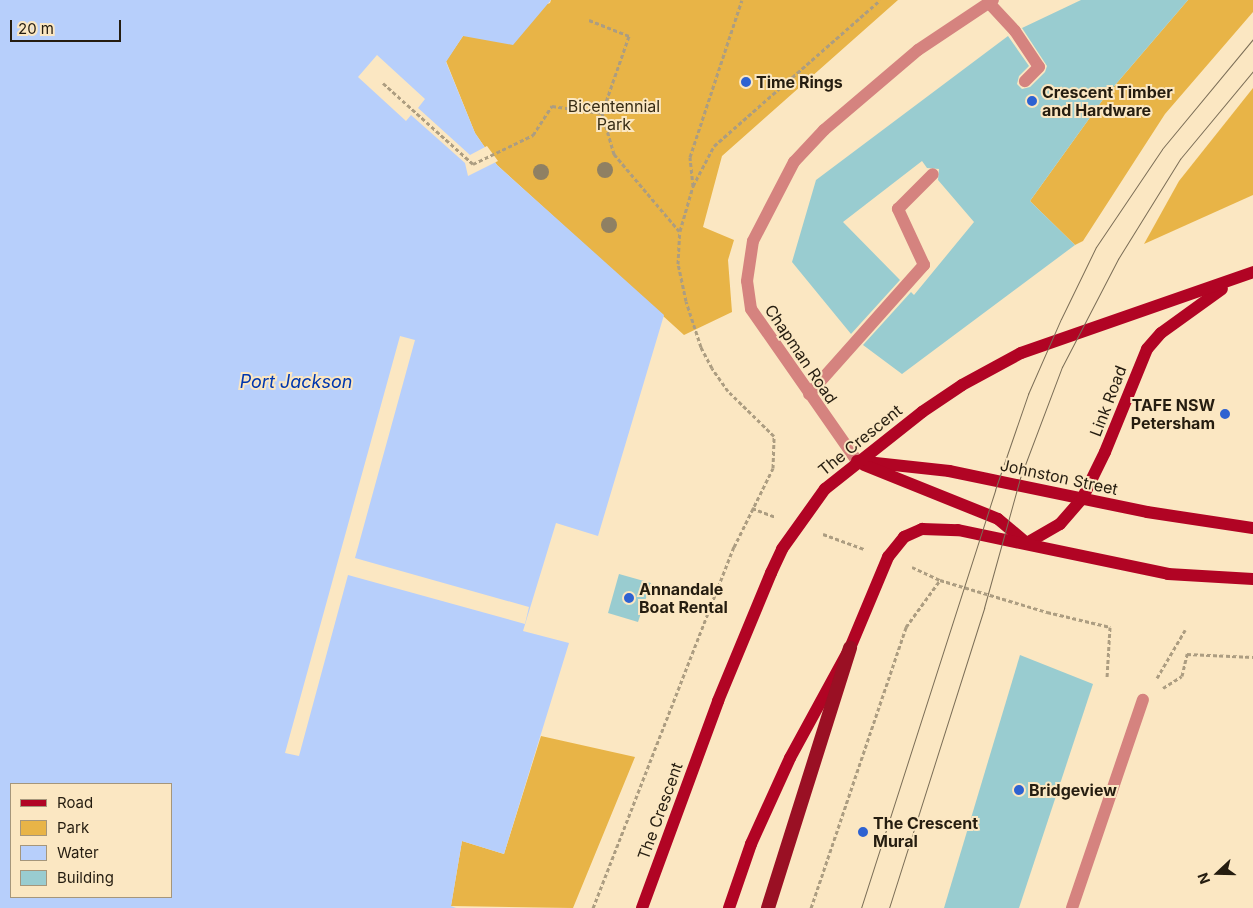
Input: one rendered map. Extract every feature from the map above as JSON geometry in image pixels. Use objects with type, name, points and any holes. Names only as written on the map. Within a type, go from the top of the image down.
[{"type":"highway","points":[[768,908],[850,648]]},
{"type":"main road","name":"The Crescent","points":[[642,908],[718,701],[771,572],[798,525],[825,489],[857,462],[962,385],[1021,353],[1232,281],[1253,272]]},
{"type":"main road","name":"Link Road","points":[[1027,543],[1060,524],[1082,499],[1105,452],[1146,349],[1161,332],[1232,281]]},
{"type":"main road","name":"Johnston Street","points":[[857,462],[950,470],[1082,499],[1253,528]]},
{"type":"main road","points":[[857,462],[890,478],[998,519],[1027,543]]},
{"type":"main road","points":[[728,908],[751,844],[790,758],[850,648],[888,557],[904,537],[922,530],[941,528],[1027,543],[1168,574],[1253,578]]},
{"type":"street","points":[[991,1],[1016,31],[1039,67],[1025,81]]},
{"type":"street","name":"Chapman Road","points":[[857,462],[750,309],[747,281],[753,241],[794,162],[824,130],[918,50],[991,1]]},
{"type":"street","points":[[809,394],[924,265],[898,209],[932,174]]},
{"type":"street","points":[[1072,908],[1144,700]]},
{"type":"path","points":[[693,186],[690,158],[742,0]]},
{"type":"path","points":[[593,908],[752,508],[772,468],[774,436],[728,391],[701,347],[678,264],[680,231],[693,186],[714,146],[880,0]]},
{"type":"path","points":[[589,20],[629,36],[602,112],[614,154],[680,231]]},
{"type":"path","points":[[383,83],[473,164],[533,135],[552,106],[602,112]]},
{"type":"path","points":[[752,508],[888,557],[940,580],[1046,612],[1110,627],[1107,677]]},
{"type":"path","points":[[811,908],[906,627],[940,580]]},
{"type":"path","points":[[1144,700],[1185,630]]},
{"type":"path","points":[[1144,700],[1182,676],[1187,654],[1253,657]]},
{"type":"green space","name":"Bicentennial Park","points":[[551,0],[898,0],[722,156],[703,227],[734,240],[728,260],[732,312],[684,335],[497,165],[475,133],[446,61],[463,36],[550,3]]},
{"type":"green space","points":[[1188,0],[1253,0],[1253,12],[1165,114],[1083,241],[1075,245],[1030,201],[1104,98]]},
{"type":"green space","points":[[1253,88],[1253,195],[1144,244],[1179,181]]},
{"type":"green space","points":[[541,736],[635,757],[573,908],[451,906],[462,841],[504,854]]},
{"type":"water","name":"Port Jackson","points":[[0,0],[551,0],[513,45],[463,36],[446,62],[475,133],[497,165],[664,315],[598,536],[556,523],[523,631],[569,643],[504,854],[462,841],[451,906],[456,908],[0,908]]},
{"type":"pier","points":[[377,55],[425,99],[418,108],[470,155],[487,146],[498,161],[468,176],[465,163],[411,115],[406,121],[358,77]]},
{"type":"pier","points":[[400,336],[415,340],[355,558],[529,607],[525,624],[348,575],[299,756],[285,753]]},
{"type":"building","points":[[1081,0],[1188,0],[1104,98],[1030,201],[1075,245],[902,374],[863,345],[911,292],[914,295],[974,222],[938,180],[939,169],[927,168],[922,161],[843,222],[900,280],[851,334],[792,262],[816,180],[1008,36],[1029,66],[1019,76],[1017,84],[1022,89],[1030,87],[1045,72],[1047,66],[1022,28]]},
{"type":"building","name":"Annandale Boat Rental","points":[[619,574],[651,583],[638,622],[608,613]]},
{"type":"building","name":"Bridgeview","points":[[1020,655],[1093,684],[1019,908],[944,908]]},
{"type":"tram line","points":[[861,908],[995,490],[1028,394],[1061,319],[1096,247],[1162,149],[1253,39]]},
{"type":"tram line","points":[[889,908],[984,608],[1020,478],[1062,367],[1118,259],[1180,159],[1253,71]]},
{"type":"place","name":"Time Rings","points":[[746,82]]},
{"type":"place","name":"Crescent Timber and Hardware","points":[[1032,101]]},
{"type":"place","name":"TAFE NSW Petersham","points":[[1225,414]]},
{"type":"place","name":"Annandale Boat Rental","points":[[629,598]]},
{"type":"place","name":"Bridgeview","points":[[1019,790]]},
{"type":"place","name":"The Crescent Mural","points":[[863,832]]}]
